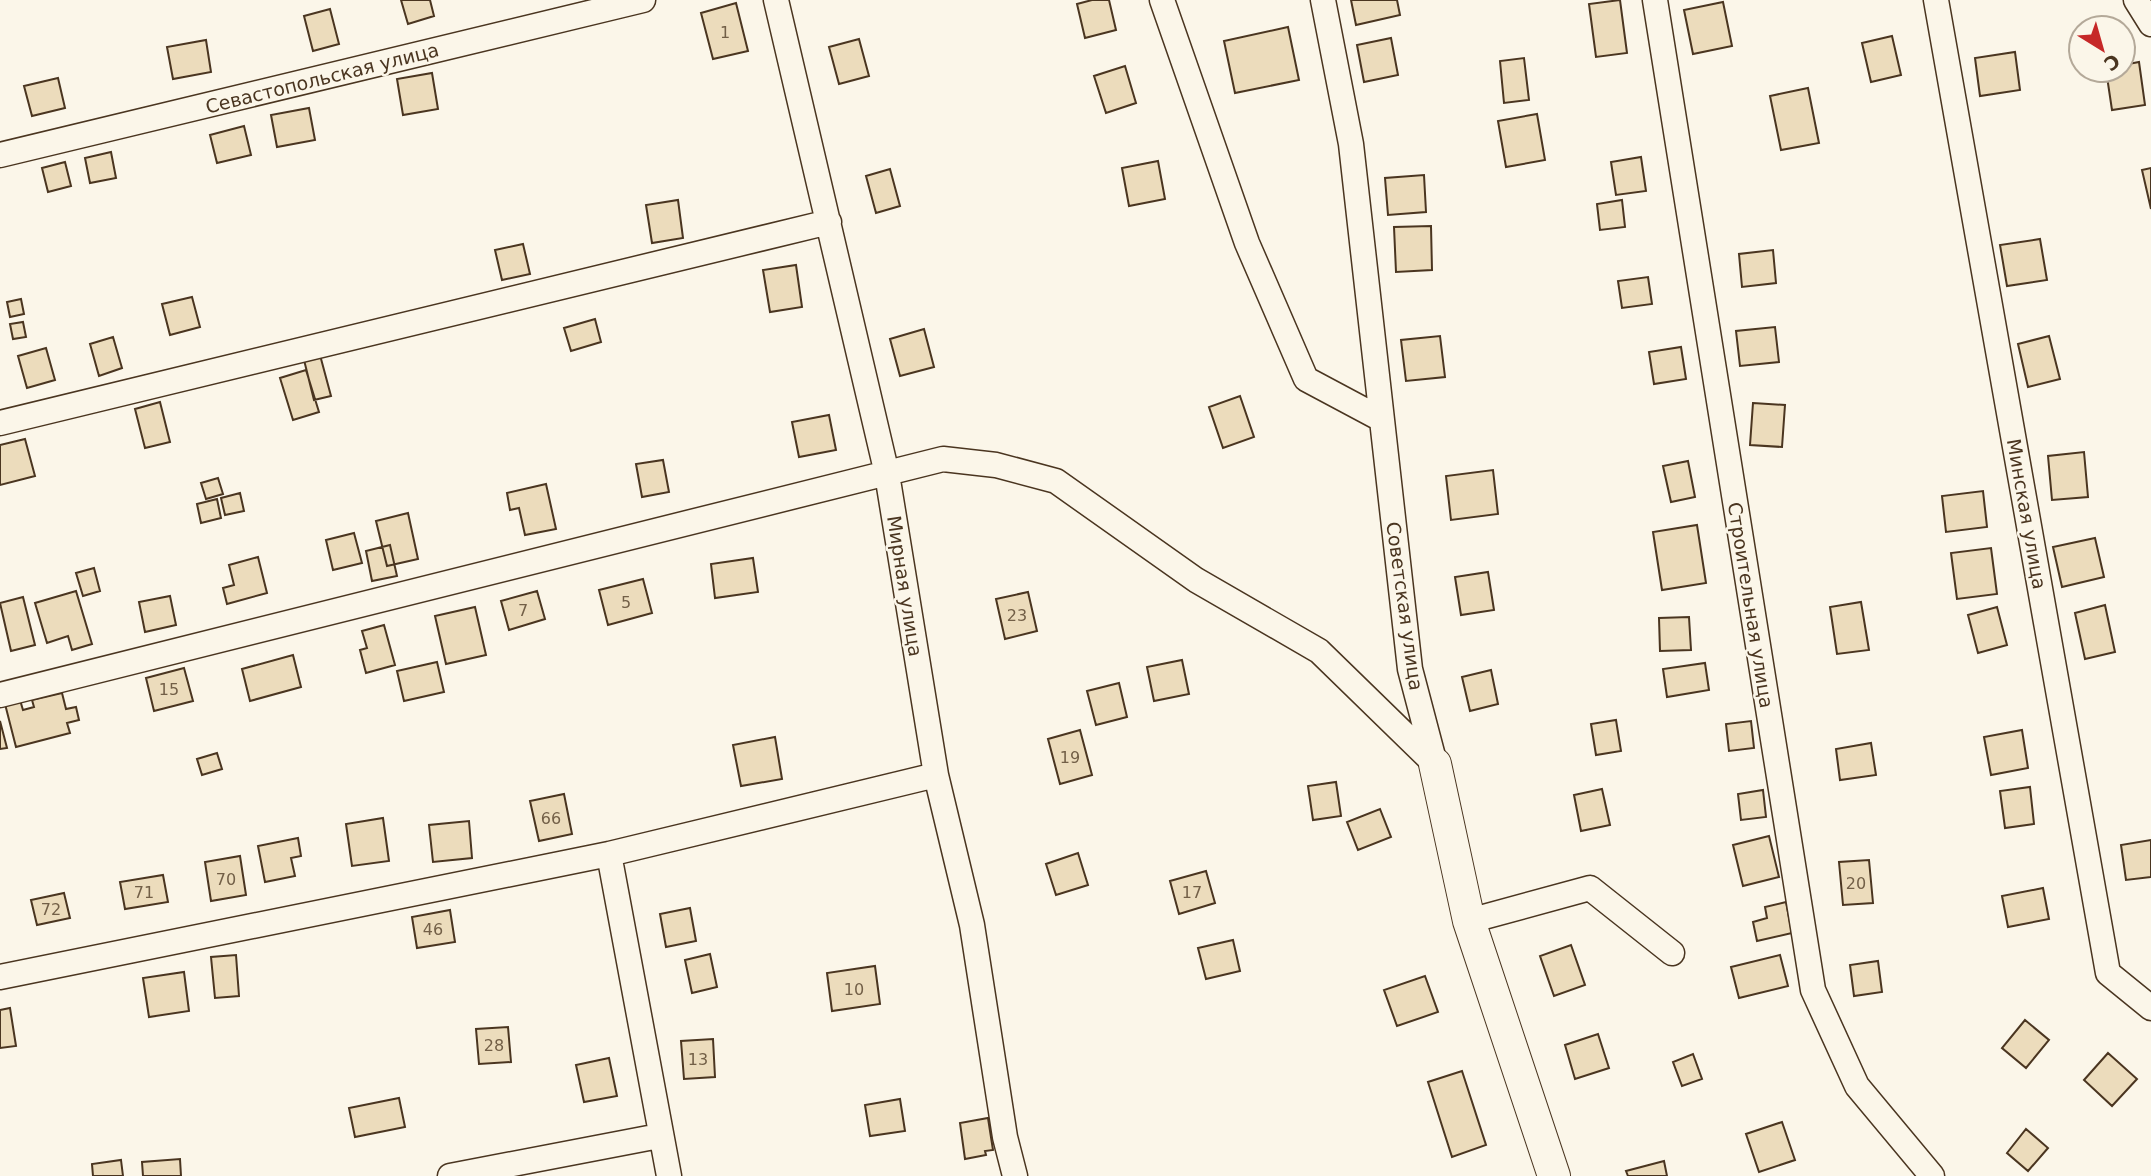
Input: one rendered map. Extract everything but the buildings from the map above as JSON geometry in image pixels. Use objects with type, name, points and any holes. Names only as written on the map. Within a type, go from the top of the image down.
[{"type":"main road","name":"Советская улица","points":[[1435,764],[1469,921],[1554,1176]]},
{"type":"street","name":"Севастопольская улица","points":[[0,155],[643,0]]},
{"type":"street","name":"Мирная улица","points":[[776,0],[887,474],[936,775],[972,925],[1005,1137],[1015,1176]]},
{"type":"street","points":[[1162,0],[1247,243],[1306,379],[1381,419]]},
{"type":"street","name":"Советская улица","points":[[1323,0],[1351,144],[1410,669],[1435,764]]},
{"type":"street","name":"Строительная улица","points":[[1655,0],[1813,990],[1857,1086],[1932,1176]]},
{"type":"street","name":"Минская улица","points":[[1936,0],[2108,973],[2151,1008]]},
{"type":"street","points":[[2137,0],[2151,24]]},
{"type":"street","points":[[0,423],[829,222]]},
{"type":"street","points":[[0,695],[943,459],[996,465],[1056,481],[1196,580],[1319,651],[1435,764]]},
{"type":"street","points":[[0,977],[609,854],[936,775]]},
{"type":"street","points":[[609,854],[659,1136],[669,1176]]},
{"type":"street","points":[[1469,921],[1590,888],[1672,953]]},
{"type":"street","points":[[450,1176],[659,1136]]}]
